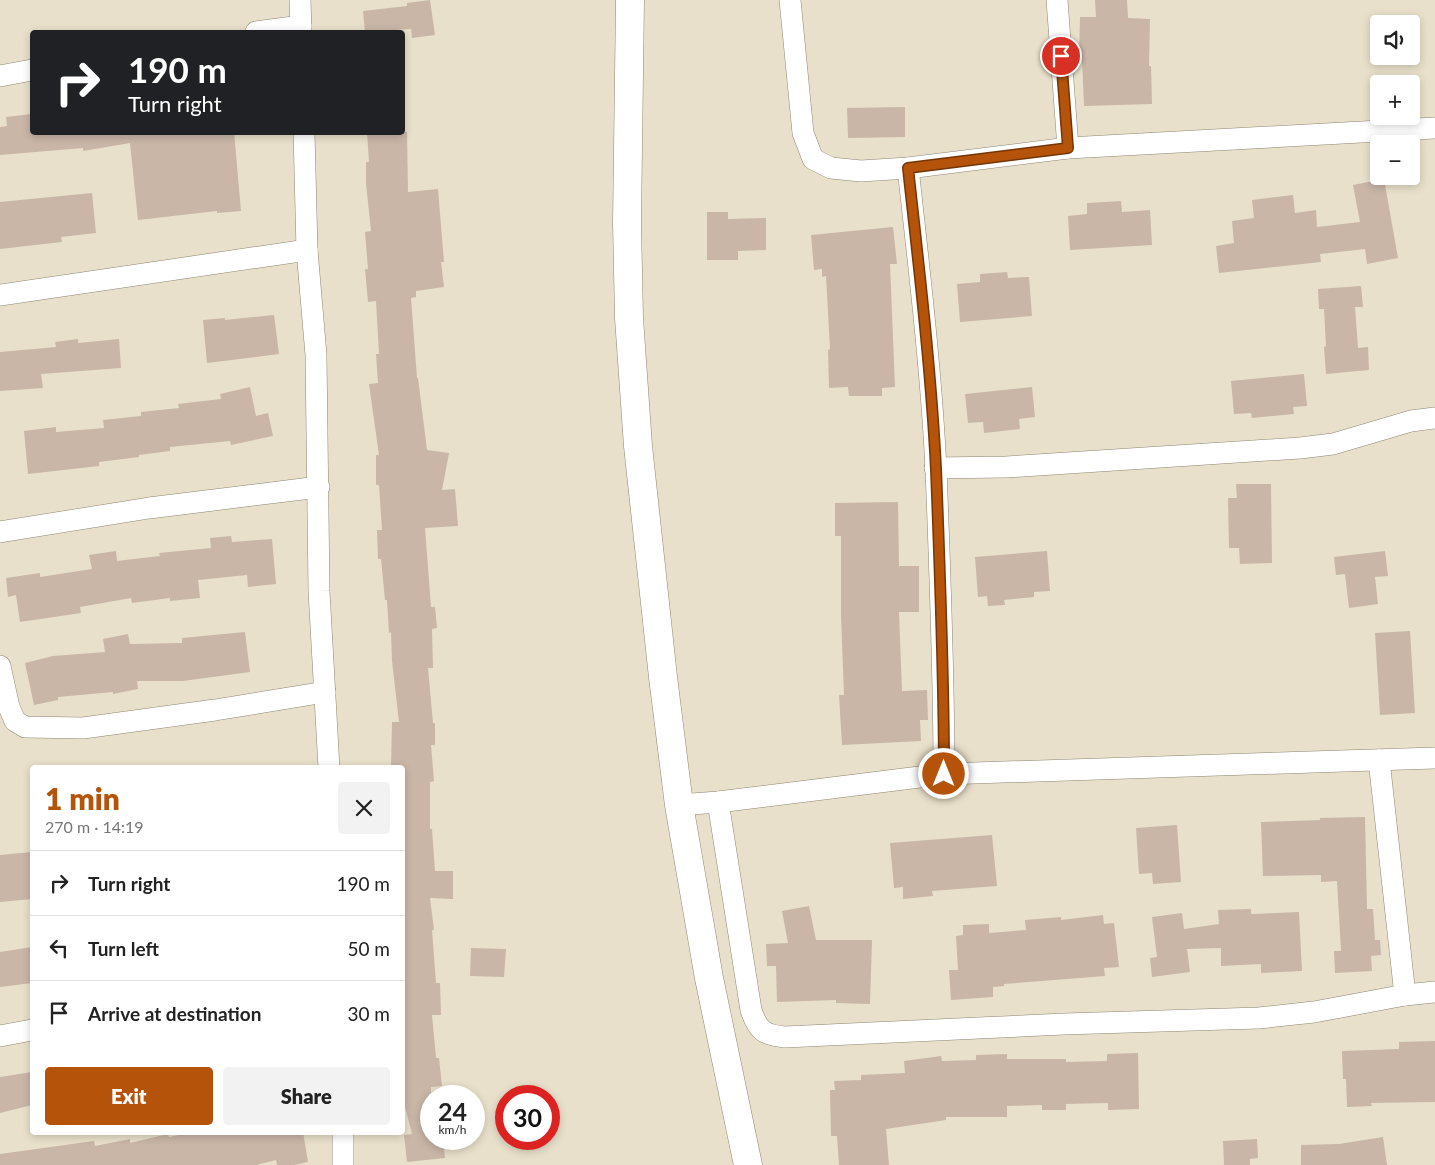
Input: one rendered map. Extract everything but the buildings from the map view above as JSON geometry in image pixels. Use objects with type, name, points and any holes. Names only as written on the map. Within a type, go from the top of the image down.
[{"type":"street","points":[[286,30],[301,29],[300,0]]},
{"type":"street","points":[[630,0],[627,223],[629,318],[640,465],[679,805],[709,978],[748,1165]]},
{"type":"street","points":[[790,0],[804,133],[813,159],[831,168],[861,172],[1068,148],[1435,128]]},
{"type":"street","points":[[1057,0],[1068,148]]},
{"type":"street","points":[[0,76],[30,70]]},
{"type":"street","points":[[304,135],[307,250],[316,355],[319,591],[329,765]]},
{"type":"street","points":[[908,168],[922,297],[936,468],[944,682],[944,774]]},
{"type":"street","points":[[0,296],[307,250]]},
{"type":"street","points":[[936,468],[1006,467],[1300,448],[1334,444],[1411,421],[1435,418]]},
{"type":"street","points":[[0,532],[150,508],[319,487]]},
{"type":"street","points":[[0,666],[9,707],[15,721],[25,728],[83,728],[215,710],[325,692]]},
{"type":"street","points":[[679,805],[718,802],[944,774],[1435,758]]},
{"type":"street","points":[[1379,760],[1405,995]]},
{"type":"street","points":[[718,802],[751,1010],[754,1021],[760,1029],[774,1036],[1054,1024],[1259,1018],[1314,1012],[1405,995],[1435,992]]},
{"type":"street","points":[[0,1036],[30,1030]]},
{"type":"street","points":[[343,1135],[343,1165]]},
{"type":"route","points":[[944,774],[944,682],[936,468],[922,297],[908,168],[1068,148],[1061,56]]}]
